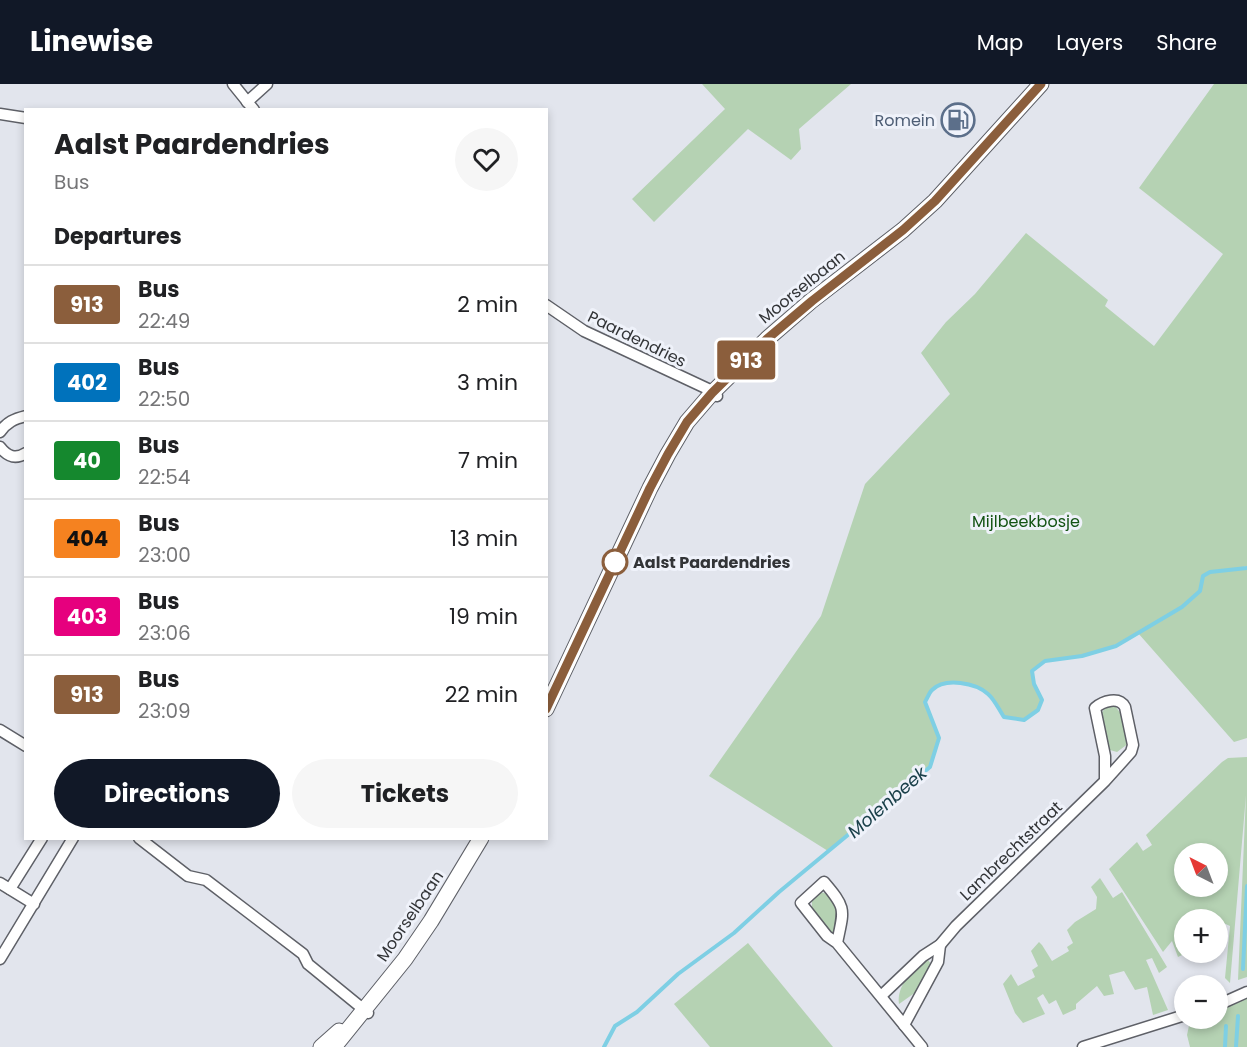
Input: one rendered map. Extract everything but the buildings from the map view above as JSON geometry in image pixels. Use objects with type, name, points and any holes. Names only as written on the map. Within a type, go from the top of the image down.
[{"type":"main road","name":"Moorselbaan","points":[[548,705],[668,454],[687,422],[767,339],[903,230],[927,208],[1041,84]]},
{"type":"main road","name":"Moorselbaan","points":[[321,1047],[336,1041],[367,1012],[425,931],[480,840]]},
{"type":"street","points":[[232,84],[251,106],[267,84]]},
{"type":"street","points":[[0,114],[24,118]]},
{"type":"street","name":"Paardendries","points":[[548,306],[584,331],[715,394]]},
{"type":"street","points":[[0,432],[13,419],[24,416]]},
{"type":"street","points":[[0,447],[7,455],[13,457],[24,454]]},
{"type":"street","name":"Lambrechtstraat","points":[[881,996],[923,956],[940,945],[956,926],[1105,781],[1131,752],[1133,745],[1125,707],[1117,700],[1099,704],[1095,708],[1105,756],[1105,781]]},
{"type":"street","points":[[0,730],[24,745]]},
{"type":"street","points":[[10,889],[41,840]]},
{"type":"street","points":[[0,959],[72,840]]},
{"type":"street","points":[[141,840],[188,876],[206,880],[303,954],[308,964],[367,1012]]},
{"type":"street","points":[[837,943],[842,921],[842,903],[824,882],[801,903],[827,936],[837,943],[922,1047]]},
{"type":"street","points":[[0,883],[34,904]]},
{"type":"street","name":"Lambrechtstraat","points":[[904,1025],[938,962],[940,945]]},
{"type":"street","points":[[1228,1001],[1247,992]]},
{"type":"street","points":[[1083,1047],[1174,1018]]},
{"type":"green space","points":[[702,84],[851,84],[799,129],[801,149],[791,160],[748,129],[654,222],[632,199],[725,109]]},
{"type":"green space","name":"Mijlbeekbosje","points":[[1214,84],[1247,84],[1247,566],[1240,568],[1247,570],[1247,738],[1234,742],[1138,633],[1099,650],[1045,663],[1032,671],[1034,684],[1042,700],[1038,710],[1024,720],[1004,717],[995,702],[983,690],[968,684],[945,684],[932,690],[925,702],[939,738],[930,767],[828,851],[709,776],[821,616],[865,484],[950,394],[921,353],[1026,233],[1108,300],[1105,306],[1154,346],[1223,254],[1139,188]]},
{"type":"green space","points":[[1109,705],[1115,706],[1122,715],[1129,743],[1117,752],[1110,750],[1101,725],[1102,713]]},
{"type":"green space","points":[[1247,757],[1247,977],[1238,980],[1246,795],[1230,983],[1228,975],[1225,975],[1230,926],[1228,925],[1228,909],[1174,909],[1174,946],[1172,941],[1163,952],[1109,869],[1137,842],[1143,851],[1152,845],[1146,835],[1228,758]]},
{"type":"green space","points":[[1100,878],[1113,898],[1122,892],[1167,967],[1159,973],[1152,958],[1146,960],[1168,1010],[1153,1015],[1147,987],[1135,990],[1124,971],[1109,975],[1114,994],[1104,996],[1097,986],[1076,1004],[1076,1009],[1063,1015],[1056,1000],[1049,1004],[1043,994],[1037,998],[1045,1014],[1023,1023],[1015,1013],[1003,984],[1011,974],[1018,986],[1035,977],[1032,970],[1038,966],[1031,951],[1039,942],[1052,961],[1069,951],[1067,947],[1073,943],[1067,930],[1096,909],[1097,897],[1091,887]]},
{"type":"green space","points":[[820,892],[828,894],[838,907],[835,932],[832,935],[812,909],[812,899]]},
{"type":"green space","points":[[748,943],[833,1047],[710,1047],[674,1004]]},
{"type":"green space","points":[[928,960],[931,964],[916,992],[899,1004],[903,984],[917,968]]},
{"type":"green space","points":[[1247,992],[1247,1047],[1190,1047],[1187,1035],[1188,1029],[1228,1029],[1228,1002]]},
{"type":"waterway","name":"Molenbeek","points":[[604,1047],[615,1026],[637,1012],[678,974],[734,933],[779,892],[930,767],[939,738],[925,702],[932,690],[945,684],[968,684],[983,690],[990,696],[1004,717],[1024,720],[1038,710],[1042,700],[1034,684],[1032,671],[1045,661],[1082,656],[1116,646],[1182,607],[1200,591],[1203,576],[1210,572],[1247,568]]},
{"type":"waterway","points":[[1243,969],[1247,886]]},
{"type":"waterway","points":[[1236,1047],[1238,1016]]},
{"type":"waterway","points":[[1225,1047],[1226,1029]]},
{"type":"bus line","name":"913","points":[[548,705],[650,488],[687,422],[712,393],[767,339],[903,230],[935,201],[1041,84]]},
{"type":"place","name":"Romein","points":[[958,120]]},
{"type":"place","name":"Aalst Paardendries","points":[[615,562]]}]
